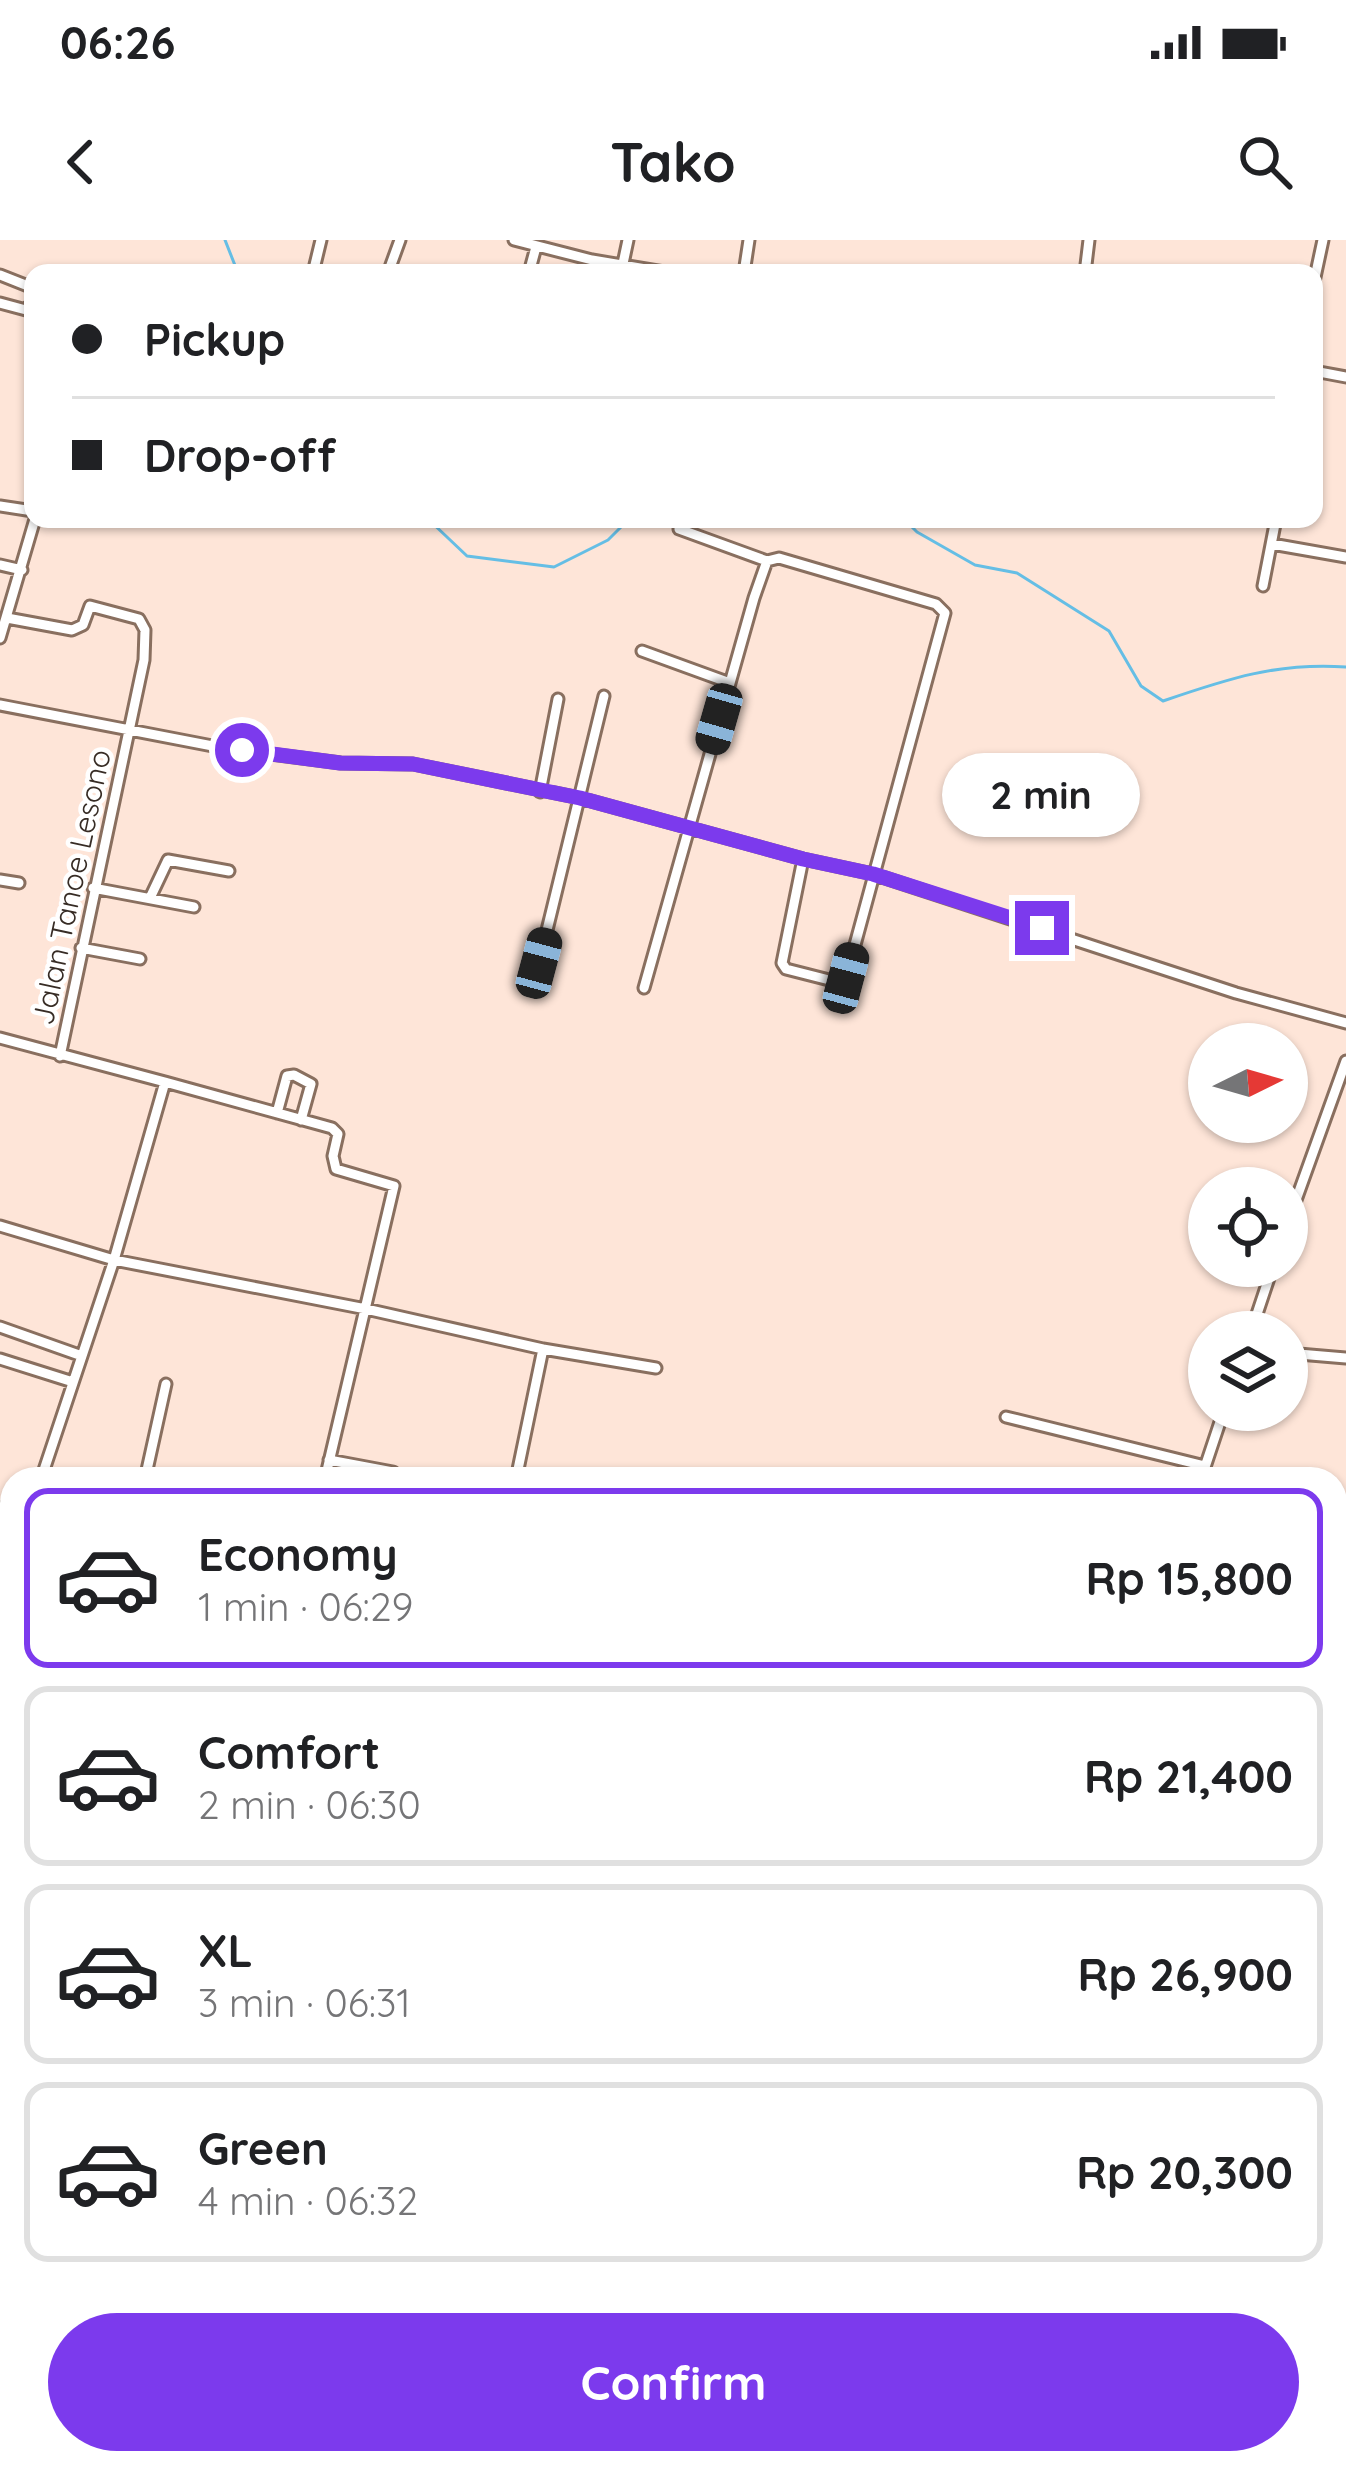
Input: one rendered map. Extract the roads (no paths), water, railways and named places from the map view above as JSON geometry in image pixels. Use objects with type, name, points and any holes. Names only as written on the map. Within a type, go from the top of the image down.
[{"type":"street","points":[[514,240],[536,247],[555,245],[608,264]]},
{"type":"street","points":[[531,264],[536,247]]},
{"type":"street","points":[[0,638],[31,528]]},
{"type":"street","points":[[1263,586],[1275,528]]},
{"type":"street","points":[[679,529],[767,561],[792,560],[936,604],[945,613],[846,978],[838,983],[782,963],[803,859]]},
{"type":"street","points":[[1272,544],[1346,557]]},
{"type":"street","points":[[644,988],[767,561]]},
{"type":"street","points":[[0,566],[22,570]]},
{"type":"street","name":"Jalan Tanoe Lesono","points":[[7,618],[72,630],[83,625],[90,605],[142,622],[146,629],[130,730],[60,1055]]},
{"type":"street","points":[[642,652],[730,683]]},
{"type":"street","points":[[539,963],[604,696]]},
{"type":"street","points":[[540,792],[558,698]]},
{"type":"street","points":[[0,705],[223,748],[340,763],[413,764],[580,798],[873,874],[1215,986],[1346,1023]]},
{"type":"street","points":[[150,898],[168,860],[229,871]]},
{"type":"street","points":[[0,880],[19,883]]},
{"type":"street","points":[[93,888],[194,907]]},
{"type":"street","points":[[81,948],[140,959]]},
{"type":"street","points":[[0,1038],[337,1130],[332,1163],[336,1169],[394,1186],[328,1467]]},
{"type":"street","points":[[1308,1167],[1346,1060]]},
{"type":"street","points":[[277,1113],[287,1076],[294,1075],[311,1084],[301,1120]]},
{"type":"street","points":[[45,1467],[114,1260],[165,1082]]},
{"type":"street","points":[[0,1226],[114,1260],[656,1368]]},
{"type":"street","points":[[0,1328],[82,1356]]},
{"type":"street","points":[[519,1467],[543,1349]]},
{"type":"street","points":[[1308,1355],[1346,1358]]},
{"type":"street","points":[[0,1360],[73,1382]]},
{"type":"street","points":[[148,1467],[166,1384]]},
{"type":"street","points":[[1006,1417],[1205,1466],[1217,1431]]},
{"type":"street","points":[[329,1460],[366,1467]]},
{"type":"waterway","points":[[225,240],[234,264]]},
{"type":"waterway","points":[[437,528],[467,556],[554,567],[608,540],[620,528]]},
{"type":"waterway","points":[[913,528],[975,565],[1017,573],[1109,631],[1141,686],[1163,701],[1275,670],[1346,667]]}]
